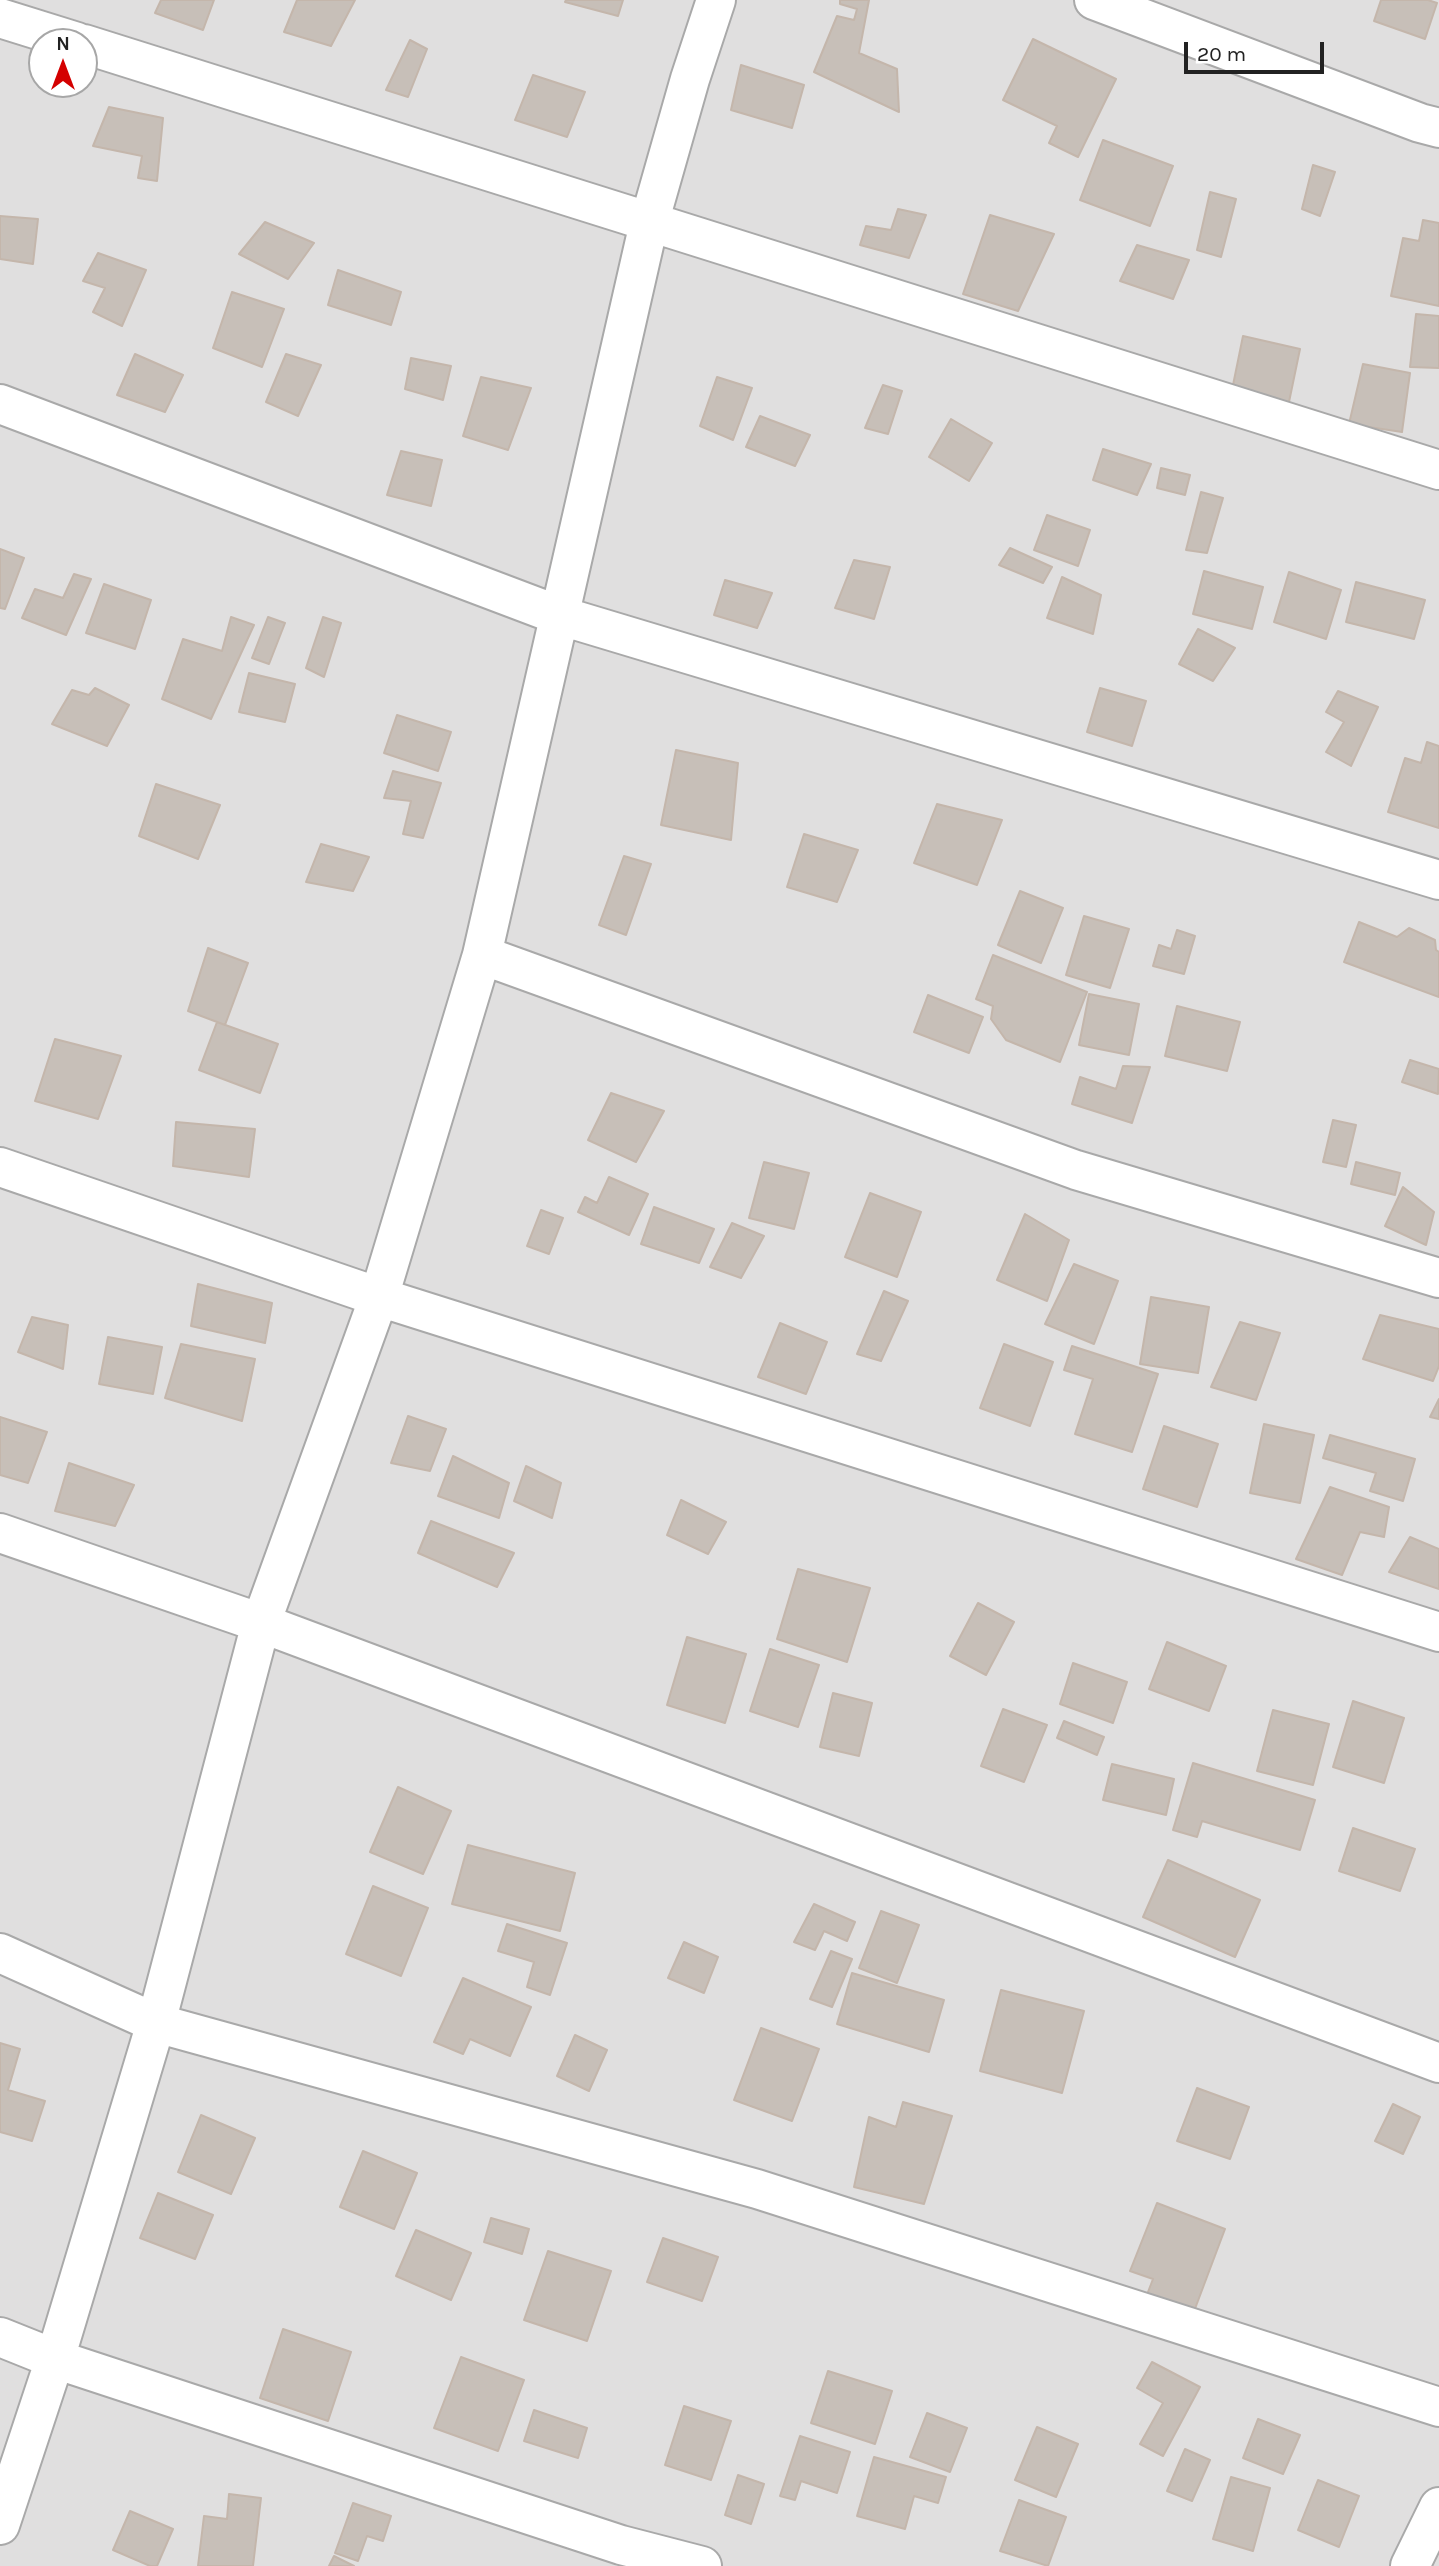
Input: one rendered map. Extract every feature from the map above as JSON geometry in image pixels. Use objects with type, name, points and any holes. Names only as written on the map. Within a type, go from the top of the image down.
[{"type":"street","points":[[0,2525],[55,2359],[156,2023],[261,1623],[379,1297],[482,955],[649,223],[690,79],[716,0]]},
{"type":"street","points":[[1094,0],[1439,128]]},
{"type":"street","points":[[0,18],[32,28]]},
{"type":"street","points":[[98,48],[1439,470]]},
{"type":"street","points":[[0,404],[558,615],[1439,880]]},
{"type":"street","points":[[482,955],[1076,1170],[1439,1278]]},
{"type":"street","points":[[0,1167],[379,1297],[1439,1632]]},
{"type":"street","points":[[0,1533],[261,1623],[1439,2063]]},
{"type":"street","points":[[0,1953],[156,2023],[757,2189],[1439,2407]]},
{"type":"street","points":[[0,2337],[55,2359],[621,2545],[702,2566]]},
{"type":"street","points":[[1410,2566],[1439,2507]]},
{"type":"shaded area","points":[[0,0],[1439,0],[1439,2566],[0,2566]]},
{"type":"building","points":[[161,0],[214,0],[203,30],[155,13]]},
{"type":"building","points":[[297,0],[355,0],[331,46],[284,32]]},
{"type":"building","points":[[623,0],[618,16],[565,2]]},
{"type":"building","points":[[840,0],[869,0],[859,53],[897,69],[899,112],[814,72],[837,16],[854,20],[857,9],[840,4]]},
{"type":"building","points":[[1381,0],[1428,0],[1437,3],[1425,39],[1374,21]]},
{"type":"building","points":[[1033,39],[1116,79],[1078,157],[1049,143],[1057,126],[1003,100]]},
{"type":"building","points":[[410,40],[427,49],[408,97],[386,90]]},
{"type":"building","points":[[741,65],[804,85],[792,128],[731,110]]},
{"type":"building","points":[[533,75],[585,92],[567,137],[515,120]]},
{"type":"building","points":[[109,107],[163,118],[157,181],[138,178],[142,156],[93,146]]},
{"type":"building","points":[[1103,140],[1173,166],[1150,226],[1080,200]]},
{"type":"building","points":[[1313,165],[1335,172],[1320,216],[1302,209]]},
{"type":"building","points":[[1210,192],[1236,199],[1221,257],[1197,250]]},
{"type":"building","points":[[898,209],[926,215],[909,258],[860,245],[866,226],[891,230]]},
{"type":"building","points":[[990,215],[1054,234],[1018,311],[963,294]]},
{"type":"building","points":[[0,216],[38,219],[33,264],[0,259]]},
{"type":"building","points":[[1423,220],[1439,223],[1439,306],[1391,296],[1403,238],[1419,241]]},
{"type":"building","points":[[265,222],[314,243],[288,279],[239,254]]},
{"type":"building","points":[[1137,245],[1189,260],[1173,299],[1120,281]]},
{"type":"building","points":[[98,253],[146,270],[122,326],[93,312],[105,288],[83,281]]},
{"type":"building","points":[[338,270],[401,292],[391,325],[328,305]]},
{"type":"building","points":[[232,292],[284,309],[262,367],[213,348]]},
{"type":"building","points":[[1416,314],[1439,316],[1439,368],[1410,367]]},
{"type":"building","points":[[1243,336],[1300,349],[1289,402],[1232,390]]},
{"type":"building","points":[[135,354],[183,375],[165,412],[117,395]]},
{"type":"building","points":[[286,354],[321,365],[298,416],[266,402]]},
{"type":"building","points":[[411,358],[451,366],[443,400],[405,389]]},
{"type":"building","points":[[1363,364],[1410,373],[1402,432],[1349,424]]},
{"type":"building","points":[[481,377],[531,388],[508,450],[463,436]]},
{"type":"building","points":[[717,377],[752,388],[733,440],[700,426]]},
{"type":"building","points":[[883,385],[902,391],[888,434],[865,428]]},
{"type":"building","points":[[760,416],[810,435],[795,466],[746,447]]},
{"type":"building","points":[[951,419],[992,443],[969,481],[929,457]]},
{"type":"building","points":[[1103,449],[1151,464],[1137,495],[1093,480]]},
{"type":"building","points":[[401,451],[442,460],[431,506],[387,495]]},
{"type":"building","points":[[1161,468],[1190,475],[1185,495],[1157,488]]},
{"type":"building","points":[[1201,492],[1223,498],[1207,553],[1186,550]]},
{"type":"building","points":[[1047,515],[1090,530],[1078,566],[1034,550]]},
{"type":"building","points":[[1010,548],[1052,567],[1043,583],[999,565]]},
{"type":"building","points":[[0,549],[24,558],[5,609],[0,608]]},
{"type":"building","points":[[854,560],[890,567],[874,619],[835,608]]},
{"type":"building","points":[[1204,571],[1263,587],[1252,629],[1193,614]]},
{"type":"building","points":[[1289,572],[1341,590],[1326,639],[1274,622]]},
{"type":"building","points":[[74,574],[91,579],[66,635],[22,618],[35,589],[63,598]]},
{"type":"building","points":[[1062,577],[1101,595],[1093,634],[1047,618]]},
{"type":"building","points":[[725,580],[772,593],[757,628],[714,615]]},
{"type":"building","points":[[1356,582],[1425,600],[1414,639],[1346,622]]},
{"type":"building","points":[[104,584],[151,600],[135,649],[86,633]]},
{"type":"building","points":[[231,617],[254,625],[211,719],[162,699],[183,639],[222,651]]},
{"type":"building","points":[[268,617],[285,623],[269,664],[252,658]]},
{"type":"building","points":[[323,617],[341,623],[324,677],[306,668]]},
{"type":"building","points":[[1198,629],[1235,648],[1213,681],[1179,664]]},
{"type":"building","points":[[249,673],[295,684],[285,722],[239,712]]},
{"type":"building","points":[[95,688],[129,705],[107,746],[52,724],[72,690],[89,695]]},
{"type":"building","points":[[1100,688],[1146,701],[1132,746],[1087,732]]},
{"type":"building","points":[[1338,691],[1378,707],[1351,766],[1326,752],[1344,722],[1326,712]]},
{"type":"building","points":[[397,715],[451,732],[438,771],[384,753]]},
{"type":"building","points":[[1427,742],[1439,746],[1439,828],[1388,812],[1405,758],[1421,763]]},
{"type":"building","points":[[676,750],[738,763],[731,840],[661,825]]},
{"type":"building","points":[[393,771],[441,783],[423,838],[403,834],[411,801],[384,798]]},
{"type":"building","points":[[156,784],[220,805],[198,859],[139,836]]},
{"type":"building","points":[[937,804],[1002,820],[977,885],[914,863]]},
{"type":"building","points":[[804,834],[858,850],[837,902],[787,887]]},
{"type":"building","points":[[321,844],[369,857],[353,891],[306,882]]},
{"type":"building","points":[[624,856],[651,864],[626,935],[599,925]]},
{"type":"building","points":[[1020,891],[1063,908],[1041,963],[998,945]]},
{"type":"building","points":[[1084,916],[1129,929],[1110,988],[1066,975]]},
{"type":"building","points":[[1359,922],[1397,937],[1409,928],[1435,940],[1436,950],[1439,952],[1439,997],[1344,962]]},
{"type":"building","points":[[1177,930],[1195,936],[1184,974],[1153,966],[1159,945],[1171,949]]},
{"type":"building","points":[[208,948],[248,963],[225,1025],[188,1011]]},
{"type":"building","points":[[993,955],[1087,992],[1060,1062],[1006,1040],[991,1019],[993,1006],[976,999]]},
{"type":"building","points":[[1089,994],[1139,1004],[1129,1055],[1079,1045]]},
{"type":"building","points":[[928,995],[983,1017],[969,1053],[914,1032]]},
{"type":"building","points":[[1177,1006],[1240,1022],[1227,1071],[1165,1056]]},
{"type":"building","points":[[217,1022],[278,1044],[260,1093],[199,1070]]},
{"type":"building","points":[[55,1039],[121,1056],[98,1119],[35,1101]]},
{"type":"building","points":[[1410,1060],[1439,1069],[1438,1094],[1402,1082]]},
{"type":"building","points":[[1123,1066],[1150,1067],[1132,1123],[1072,1104],[1080,1077],[1116,1089]]},
{"type":"building","points":[[611,1093],[664,1111],[636,1162],[588,1140]]},
{"type":"building","points":[[1333,1120],[1356,1125],[1346,1167],[1323,1162]]},
{"type":"building","points":[[176,1122],[255,1129],[249,1177],[173,1166]]},
{"type":"building","points":[[764,1162],[809,1173],[794,1229],[749,1218]]},
{"type":"building","points":[[1356,1162],[1400,1173],[1395,1195],[1351,1184]]},
{"type":"building","points":[[609,1177],[648,1194],[629,1235],[578,1212],[585,1197],[597,1203]]},
{"type":"building","points":[[1403,1187],[1434,1212],[1426,1245],[1385,1226]]},
{"type":"building","points":[[870,1193],[921,1212],[897,1277],[845,1257]]},
{"type":"building","points":[[654,1207],[714,1229],[699,1263],[641,1244]]},
{"type":"building","points":[[541,1210],[563,1218],[549,1254],[527,1246]]},
{"type":"building","points":[[1025,1214],[1069,1240],[1047,1301],[997,1280]]},
{"type":"building","points":[[732,1223],[764,1236],[741,1278],[710,1267]]},
{"type":"building","points":[[1074,1264],[1118,1281],[1094,1344],[1045,1324]]},
{"type":"building","points":[[198,1284],[272,1303],[265,1343],[191,1326]]},
{"type":"building","points":[[884,1291],[908,1301],[881,1361],[857,1354]]},
{"type":"building","points":[[1151,1297],[1209,1307],[1198,1373],[1140,1364]]},
{"type":"building","points":[[1380,1315],[1439,1329],[1439,1366],[1433,1381],[1363,1359]]},
{"type":"building","points":[[32,1317],[68,1325],[63,1369],[18,1352]]},
{"type":"building","points":[[1240,1322],[1280,1333],[1256,1400],[1211,1387]]},
{"type":"building","points":[[780,1323],[827,1342],[806,1394],[758,1377]]},
{"type":"building","points":[[108,1337],[162,1347],[153,1394],[99,1384]]},
{"type":"building","points":[[181,1344],[255,1359],[242,1421],[165,1398]]},
{"type":"building","points":[[1004,1344],[1053,1362],[1030,1426],[980,1408]]},
{"type":"building","points":[[1072,1346],[1158,1374],[1132,1452],[1075,1434],[1093,1379],[1064,1370]]},
{"type":"building","points":[[1439,1399],[1439,1419],[1430,1417]]},
{"type":"building","points":[[408,1416],[446,1429],[430,1471],[391,1463]]},
{"type":"building","points":[[0,1417],[47,1432],[28,1483],[0,1475]]},
{"type":"building","points":[[1264,1424],[1314,1435],[1300,1503],[1250,1493]]},
{"type":"building","points":[[1164,1426],[1218,1444],[1197,1507],[1143,1489]]},
{"type":"building","points":[[1330,1435],[1415,1459],[1403,1501],[1370,1491],[1376,1473],[1323,1458]]},
{"type":"building","points":[[453,1456],[509,1483],[499,1518],[438,1496]]},
{"type":"building","points":[[69,1463],[134,1485],[115,1526],[55,1511]]},
{"type":"building","points":[[526,1466],[561,1483],[552,1518],[514,1501]]},
{"type":"building","points":[[1330,1487],[1389,1507],[1384,1537],[1360,1532],[1342,1575],[1296,1559]]},
{"type":"building","points":[[681,1500],[726,1522],[708,1554],[667,1535]]},
{"type":"building","points":[[431,1521],[514,1553],[497,1587],[418,1553]]},
{"type":"building","points":[[1410,1537],[1439,1549],[1439,1589],[1389,1572]]},
{"type":"building","points":[[798,1569],[870,1588],[847,1662],[777,1639]]},
{"type":"building","points":[[978,1603],[1014,1622],[986,1675],[950,1656]]},
{"type":"building","points":[[687,1637],[746,1654],[725,1723],[667,1705]]},
{"type":"building","points":[[1167,1642],[1226,1666],[1209,1711],[1149,1689]]},
{"type":"building","points":[[770,1649],[819,1665],[798,1727],[750,1711]]},
{"type":"building","points":[[1073,1663],[1127,1682],[1113,1723],[1060,1704]]},
{"type":"building","points":[[833,1693],[872,1703],[859,1756],[820,1747]]},
{"type":"building","points":[[1353,1701],[1404,1718],[1384,1783],[1333,1767]]},
{"type":"building","points":[[1003,1709],[1047,1725],[1024,1782],[981,1766]]},
{"type":"building","points":[[1273,1710],[1329,1724],[1313,1785],[1257,1771]]},
{"type":"building","points":[[1064,1721],[1104,1737],[1097,1755],[1057,1738]]},
{"type":"building","points":[[1193,1763],[1315,1800],[1300,1850],[1202,1821],[1197,1837],[1173,1830]]},
{"type":"building","points":[[1112,1764],[1174,1779],[1166,1815],[1103,1800]]},
{"type":"building","points":[[398,1787],[451,1811],[423,1874],[370,1852]]},
{"type":"building","points":[[1353,1828],[1415,1849],[1400,1891],[1339,1871]]},
{"type":"building","points":[[468,1845],[575,1873],[560,1931],[452,1904]]},
{"type":"building","points":[[1168,1860],[1260,1900],[1235,1957],[1143,1917]]},
{"type":"building","points":[[373,1886],[428,1908],[401,1976],[346,1954]]},
{"type":"building","points":[[814,1904],[855,1922],[847,1941],[824,1931],[815,1950],[794,1942]]},
{"type":"building","points":[[881,1911],[919,1925],[897,1983],[859,1968]]},
{"type":"building","points":[[507,1924],[567,1943],[550,1995],[527,1987],[534,1962],[498,1951]]},
{"type":"building","points":[[684,1942],[718,1957],[704,1993],[668,1978]]},
{"type":"building","points":[[831,1951],[852,1959],[832,2007],[810,1999]]},
{"type":"building","points":[[852,1973],[944,2000],[929,2052],[837,2024]]},
{"type":"building","points":[[463,1978],[531,2007],[510,2056],[470,2039],[463,2054],[434,2042]]},
{"type":"building","points":[[1001,1990],[1084,2011],[1062,2093],[980,2071]]},
{"type":"building","points":[[761,2028],[819,2049],[792,2121],[734,2100]]},
{"type":"building","points":[[575,2035],[607,2050],[589,2091],[557,2076]]},
{"type":"building","points":[[0,2043],[20,2049],[8,2090],[45,2101],[32,2141],[0,2132]]},
{"type":"building","points":[[1197,2088],[1249,2107],[1230,2159],[1177,2141]]},
{"type":"building","points":[[903,2102],[952,2116],[924,2204],[854,2187],[869,2117],[896,2127]]},
{"type":"building","points":[[1393,2104],[1420,2117],[1403,2154],[1375,2141]]},
{"type":"building","points":[[201,2115],[255,2138],[231,2194],[178,2172]]},
{"type":"building","points":[[363,2151],[417,2173],[394,2229],[340,2207]]},
{"type":"building","points":[[158,2193],[213,2215],[195,2259],[140,2238]]},
{"type":"building","points":[[1157,2203],[1225,2229],[1190,2322],[1143,2305],[1153,2279],[1130,2271]]},
{"type":"building","points":[[491,2218],[529,2229],[522,2254],[484,2242]]},
{"type":"building","points":[[416,2230],[471,2253],[451,2300],[396,2276]]},
{"type":"building","points":[[663,2238],[718,2257],[702,2301],[647,2282]]},
{"type":"building","points":[[548,2251],[611,2271],[587,2341],[524,2320]]},
{"type":"building","points":[[283,2329],[351,2352],[328,2421],[260,2398]]},
{"type":"building","points":[[461,2357],[524,2380],[498,2451],[434,2428]]},
{"type":"building","points":[[1152,2362],[1200,2387],[1163,2456],[1140,2444],[1163,2403],[1137,2388]]},
{"type":"building","points":[[828,2371],[892,2391],[875,2444],[811,2423]]},
{"type":"building","points":[[684,2406],[731,2421],[711,2480],[665,2465]]},
{"type":"building","points":[[534,2410],[587,2428],[578,2458],[524,2441]]},
{"type":"building","points":[[927,2413],[967,2428],[950,2472],[910,2457]]},
{"type":"building","points":[[1258,2419],[1300,2435],[1283,2474],[1243,2458]]},
{"type":"building","points":[[1037,2427],[1078,2444],[1056,2497],[1015,2480]]},
{"type":"building","points":[[800,2436],[850,2452],[837,2493],[801,2481],[795,2500],[780,2496]]},
{"type":"building","points":[[1185,2449],[1210,2460],[1192,2501],[1167,2491]]},
{"type":"building","points":[[874,2457],[946,2477],[938,2503],[914,2496],[905,2529],[857,2516]]},
{"type":"building","points":[[738,2475],[764,2484],[751,2524],[725,2515]]},
{"type":"building","points":[[1231,2477],[1270,2488],[1253,2551],[1213,2539]]},
{"type":"building","points":[[1318,2480],[1359,2496],[1339,2547],[1298,2530]]},
{"type":"building","points":[[229,2494],[261,2498],[253,2566],[198,2566],[204,2516],[227,2519]]},
{"type":"building","points":[[1019,2500],[1066,2517],[1048,2566],[1000,2551]]},
{"type":"building","points":[[353,2503],[391,2516],[383,2541],[367,2536],[358,2561],[335,2553]]},
{"type":"building","points":[[130,2511],[173,2529],[157,2566],[150,2566],[113,2550]]},
{"type":"building","points":[[334,2556],[354,2566],[329,2566]]}]
